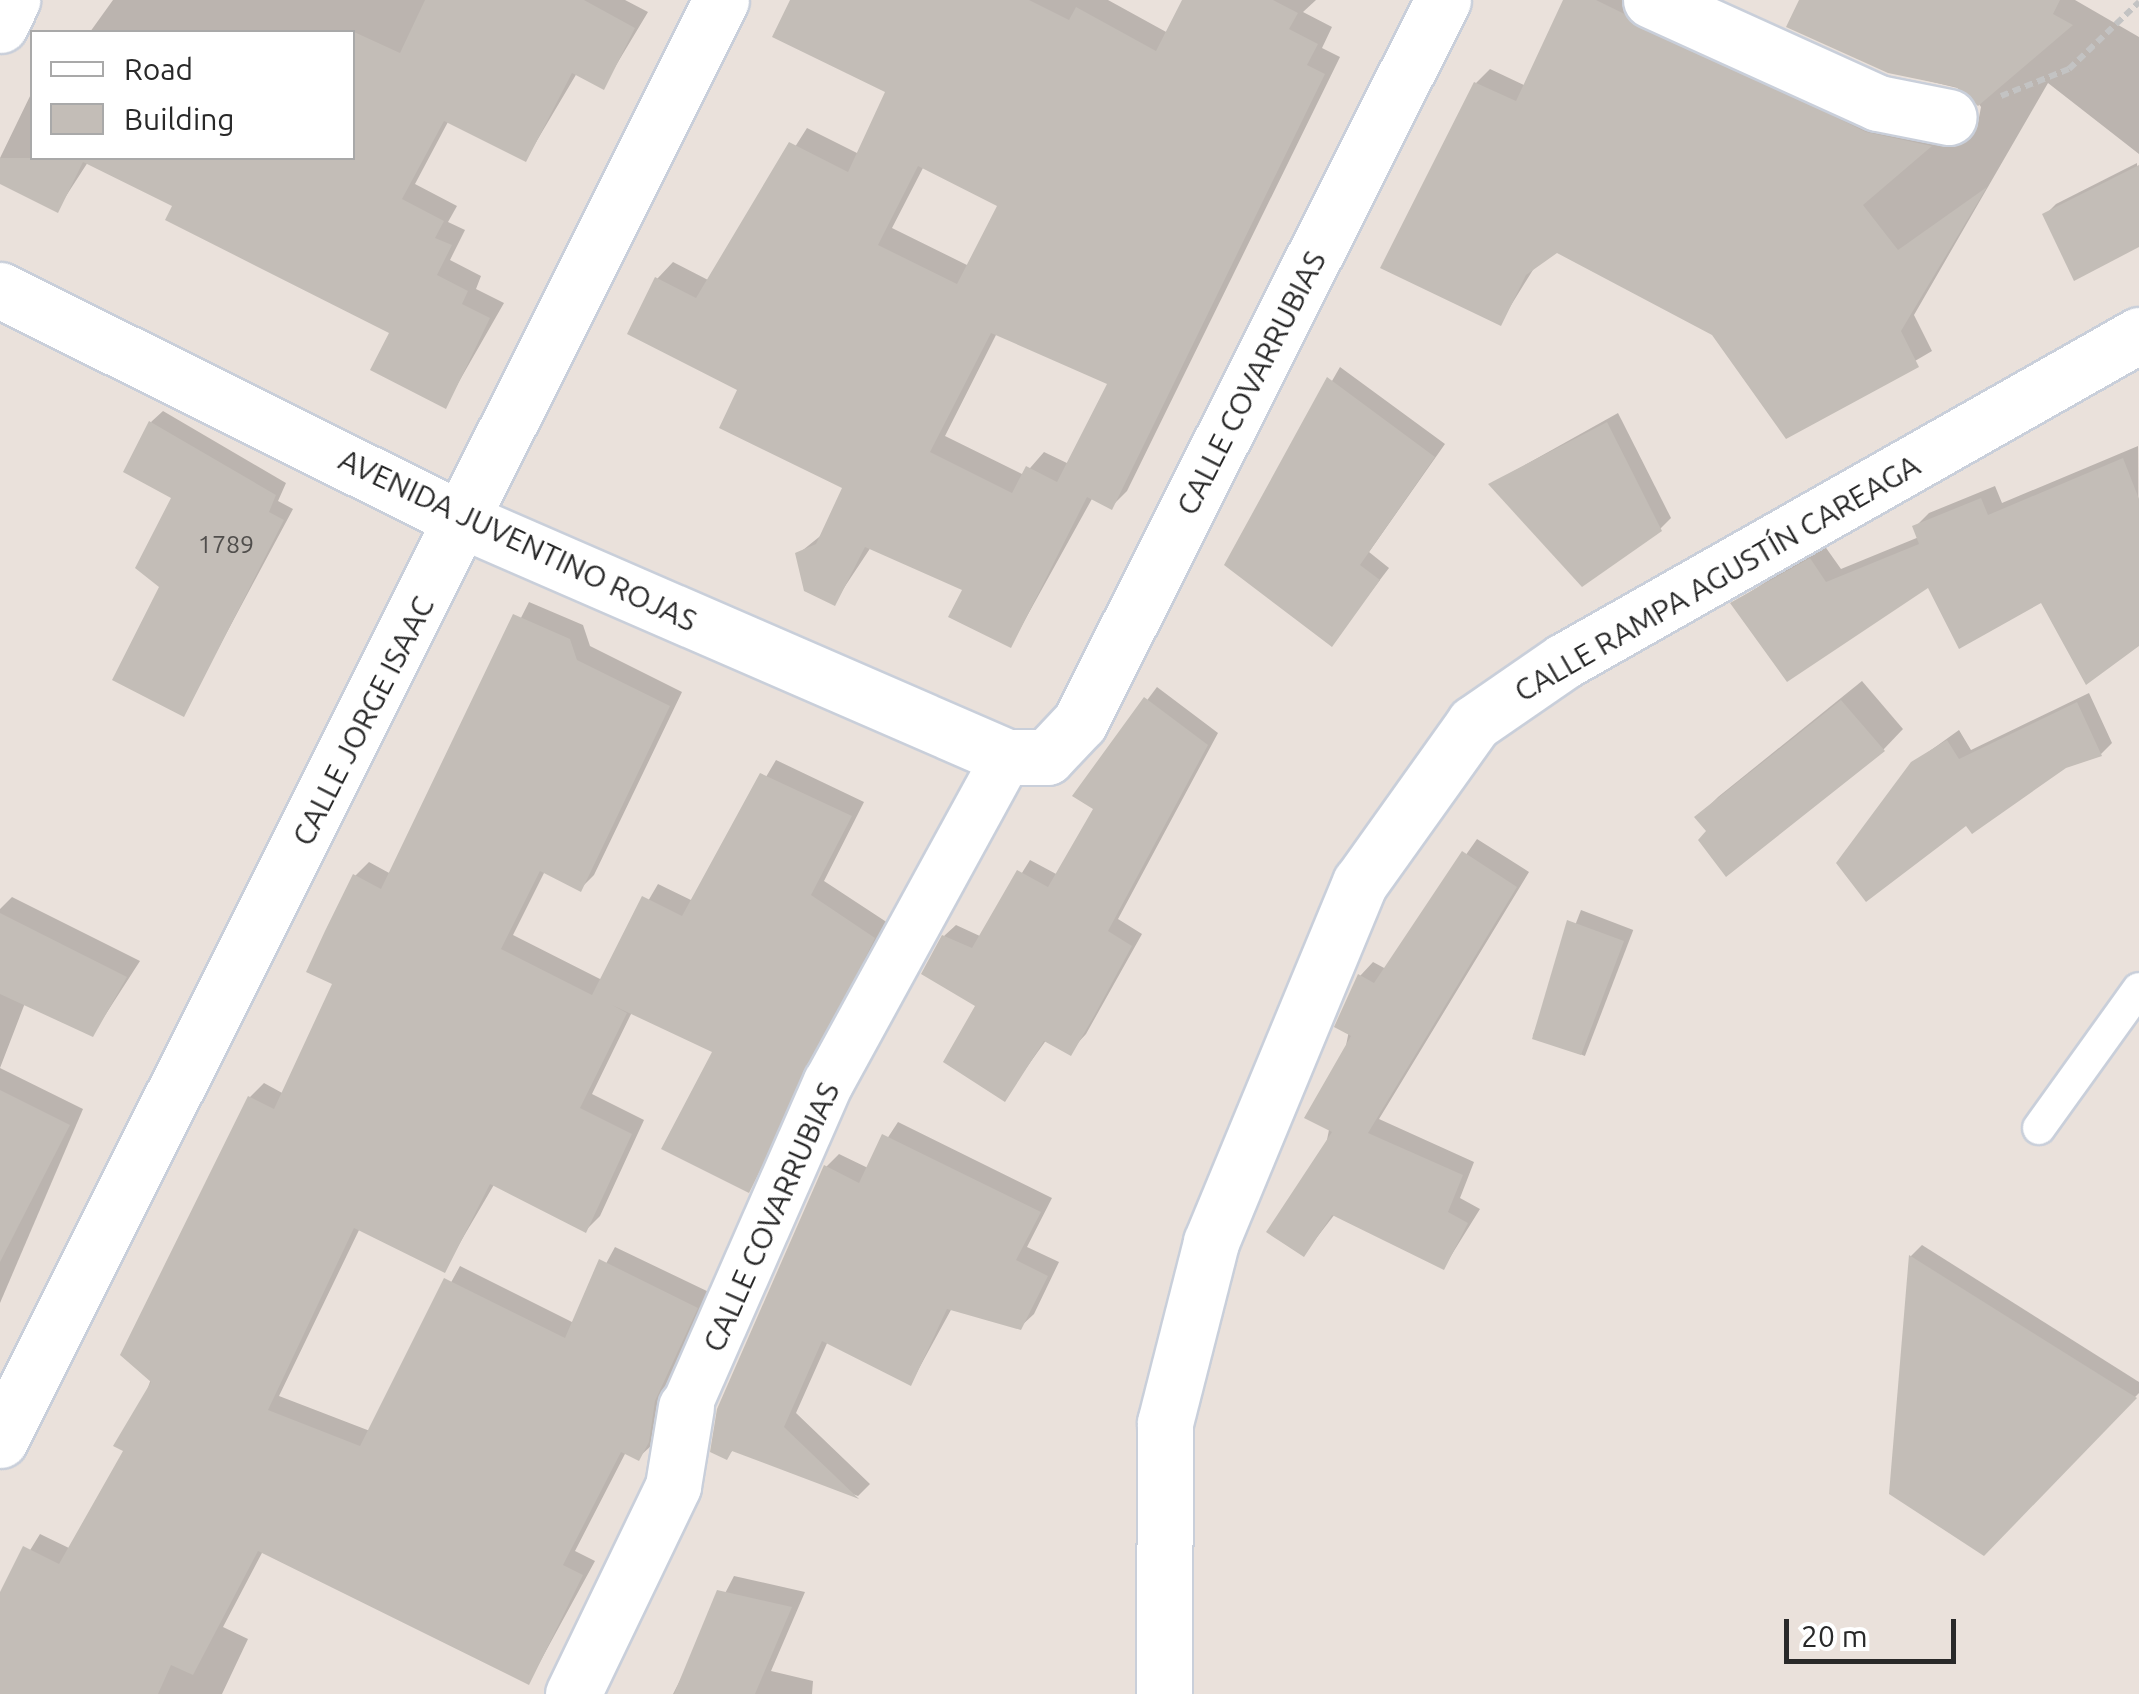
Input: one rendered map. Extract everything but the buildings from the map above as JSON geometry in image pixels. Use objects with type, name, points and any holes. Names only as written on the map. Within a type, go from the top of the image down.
[{"type":"street","points":[[0,24],[12,0]]},
{"type":"street","name":"CALLE JORGE ISAAC","points":[[0,1440],[464,521],[720,0]]},
{"type":"street","name":"CALLE COVARRUBIAS","points":[[573,1694],[673,1486],[686,1406],[828,1082],[1027,757],[1080,722],[1443,0]]},
{"type":"street","points":[[1651,0],[1878,102],[1949,117]]},
{"type":"street","name":"AVENIDA JUVENTINO ROJAS","points":[[0,290],[464,521],[1027,757]]},
{"type":"street","name":"CALLE RAMPA AGUSTÍN CAREAGA","points":[[1164,1694],[1165,1423],[1212,1242],[1360,883],[1462,739],[1564,661],[2139,336]]},
{"type":"lane","points":[[2040,1128],[2139,989]]},
{"type":"path","points":[[1949,117],[2069,69],[2139,2]]}]
